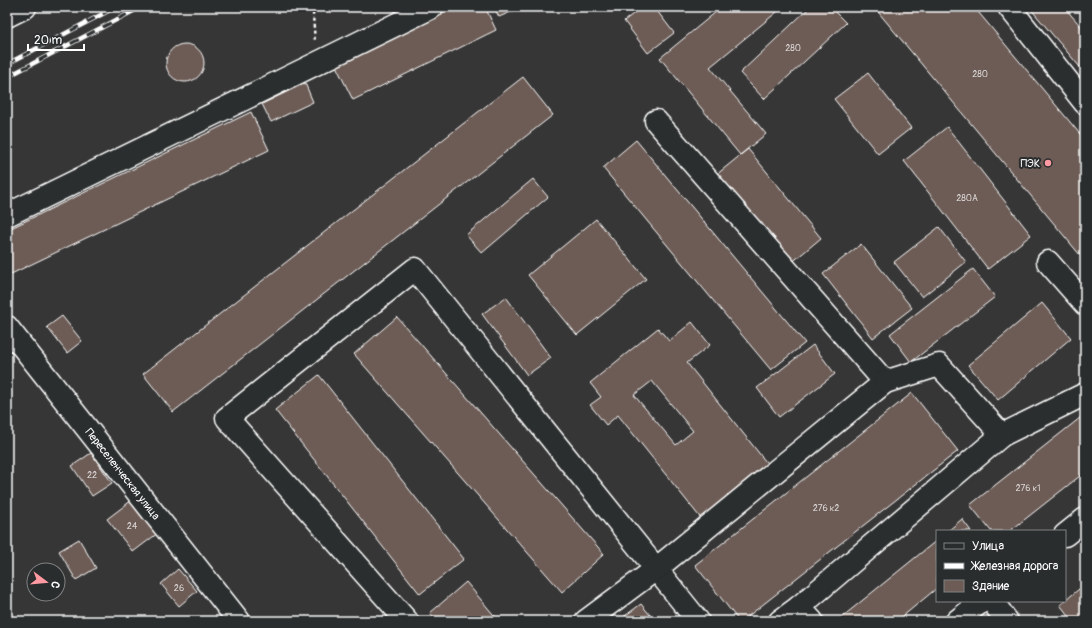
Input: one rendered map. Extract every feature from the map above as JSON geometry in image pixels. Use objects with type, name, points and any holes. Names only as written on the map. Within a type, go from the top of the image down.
[{"type":"street","points":[[7,16],[25,7]]},
{"type":"street","points":[[7,215],[432,7]]},
{"type":"street","points":[[1008,7],[1085,104]]},
{"type":"street","points":[[656,121],[885,382]]},
{"type":"street","points":[[1048,262],[1085,304]]},
{"type":"street","points":[[407,621],[227,418],[415,269],[698,621]]},
{"type":"street","name":"Переселенческая улица","points":[[7,327],[239,621]]},
{"type":"street","points":[[586,621],[656,569],[885,382],[939,365],[1002,435]]},
{"type":"street","points":[[780,621],[805,614],[1002,435],[1085,394]]},
{"type":"street","points":[[1066,534],[1085,519]]},
{"type":"street","points":[[957,621],[981,602]]},
{"type":"street","points":[[993,602],[1007,621]]},
{"type":"path","points":[[315,7],[313,15],[317,63]]},
{"type":"building","points":[[453,7],[485,7],[496,30],[353,100],[335,64]]},
{"type":"building","points":[[494,7],[522,7],[499,17]]},
{"type":"building","points":[[642,7],[654,7],[674,33],[648,53],[624,21]]},
{"type":"building","points":[[722,7],[783,7],[710,67],[766,134],[740,155],[660,58]]},
{"type":"building","points":[[810,7],[830,7],[846,23],[764,99],[740,73]]},
{"type":"building","points":[[874,7],[974,7],[1085,140],[1085,261]]},
{"type":"building","points":[[1029,7],[1064,7],[1085,31],[1085,73]]},
{"type":"building","points":[[181,44],[189,44],[199,49],[203,56],[203,70],[199,77],[189,82],[181,82],[171,77],[169,74],[166,67],[166,59],[171,49],[174,47]]},
{"type":"building","points":[[868,73],[911,128],[878,154],[834,99]]},
{"type":"building","points":[[523,77],[553,115],[173,412],[143,374]]},
{"type":"building","points":[[305,83],[313,102],[271,122],[262,104]]},
{"type":"building","points":[[251,112],[269,150],[7,276],[7,230]]},
{"type":"building","points":[[947,127],[1031,235],[988,269],[904,161]]},
{"type":"building","points":[[636,140],[805,343],[771,370],[603,168]]},
{"type":"building","points":[[748,149],[821,238],[790,264],[716,175]]},
{"type":"building","points":[[533,179],[548,197],[482,253],[466,235]]},
{"type":"building","points":[[596,219],[646,279],[577,335],[528,275]]},
{"type":"building","points":[[939,227],[966,262],[922,297],[894,262]]},
{"type":"building","points":[[861,244],[912,308],[873,338],[823,274]]},
{"type":"building","points":[[973,269],[995,297],[911,362],[890,334]]},
{"type":"building","points":[[506,297],[551,358],[527,375],[482,314]]},
{"type":"building","points":[[1042,303],[1071,338],[998,400],[968,365]]},
{"type":"building","points":[[62,316],[82,341],[67,353],[47,327]]},
{"type":"building","points":[[397,317],[604,554],[562,592],[354,354]]},
{"type":"building","points":[[692,322],[710,345],[687,363],[770,467],[703,521],[618,415],[606,425],[590,405],[601,397],[590,383],[658,328],[669,341]],"holes":[[[652,381],[693,431],[676,445],[634,395]]]},
{"type":"building","points":[[813,345],[835,374],[779,417],[757,388]]},
{"type":"building","points":[[319,375],[464,559],[420,594],[275,410]]},
{"type":"building","points":[[912,393],[958,451],[742,621],[739,621],[695,565]]},
{"type":"building","points":[[1085,414],[1085,472],[1011,530],[990,530],[970,505]]},
{"type":"building","points":[[91,453],[112,483],[92,496],[72,466]]},
{"type":"building","points":[[132,500],[158,533],[133,552],[107,519]]},
{"type":"building","points":[[962,519],[970,530],[949,530]]},
{"type":"building","points":[[79,539],[96,568],[76,580],[59,551]]},
{"type":"building","points":[[936,541],[936,589],[897,621],[884,621],[881,618],[877,621],[837,621]]},
{"type":"building","points":[[178,569],[197,591],[179,606],[161,584]]},
{"type":"building","points":[[466,582],[498,621],[436,621],[430,613]]},
{"type":"building","points":[[1085,584],[1085,621],[1073,621],[1060,605],[1066,602],[1066,600]]},
{"type":"building","points":[[641,604],[655,621],[618,621]]},
{"type":"railway","points":[[7,64],[116,7]]},
{"type":"railway","points":[[7,77],[141,7]]},
{"type":"place","name":"ПЭК","points":[[1048,163]]}]
